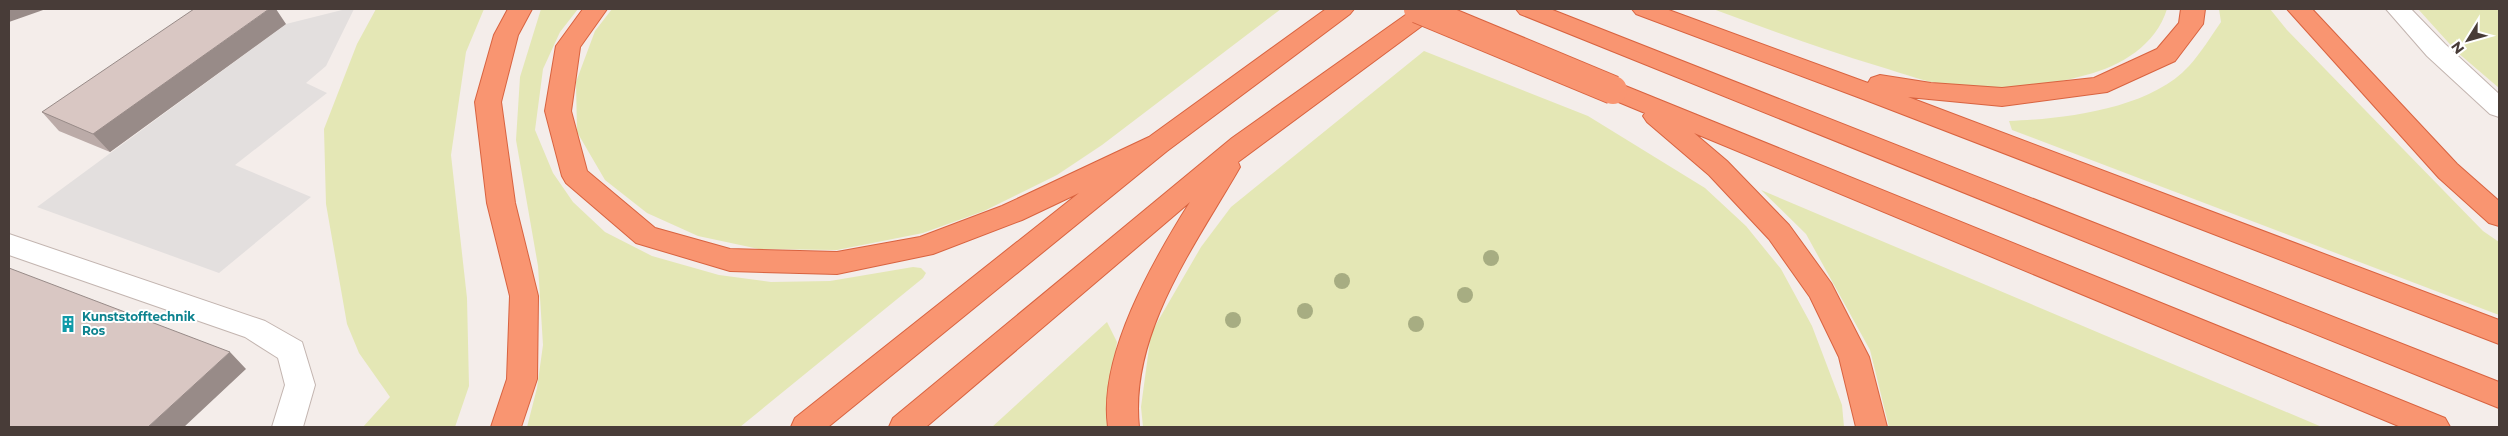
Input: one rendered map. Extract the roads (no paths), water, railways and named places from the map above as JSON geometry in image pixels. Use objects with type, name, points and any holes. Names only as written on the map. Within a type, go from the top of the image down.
[{"type":"highway","points":[[506,427],[522,379],[524,296],[501,203],[488,102],[506,35],[520,9]]},
{"type":"highway","points":[[595,9],[568,46],[558,111],[575,176],[646,236],[730,260],[837,263],[923,247],[1012,213],[1158,144]]},
{"type":"highway","points":[[806,427],[1158,144],[1342,9]]},
{"type":"highway","points":[[1418,9],[2434,427]]},
{"type":"highway","points":[[904,427],[1241,145],[1430,9]]},
{"type":"highway","points":[[1528,9],[2499,395]]},
{"type":"highway","points":[[1644,9],[1872,93],[2499,332]]},
{"type":"highway","points":[[1819,75],[1931,92],[2002,97],[2098,86],[2166,55],[2190,24],[2193,9]]},
{"type":"highway","points":[[2299,9],[2448,170],[2499,216]]},
{"type":"highway","points":[[1624,94],[1718,168],[1784,239],[1821,292],[1854,358],[1872,427]]},
{"type":"highway","points":[[1124,427],[1121,407],[1136,332],[1178,246],[1241,145]]},
{"type":"lane","points":[[2398,9],[2436,50],[2499,108]]},
{"type":"lane","points":[[9,244],[255,329],[291,351],[300,385],[288,427]]},
{"type":"place","name":"Kunststofftechnik Ros","points":[[68,324]]}]
